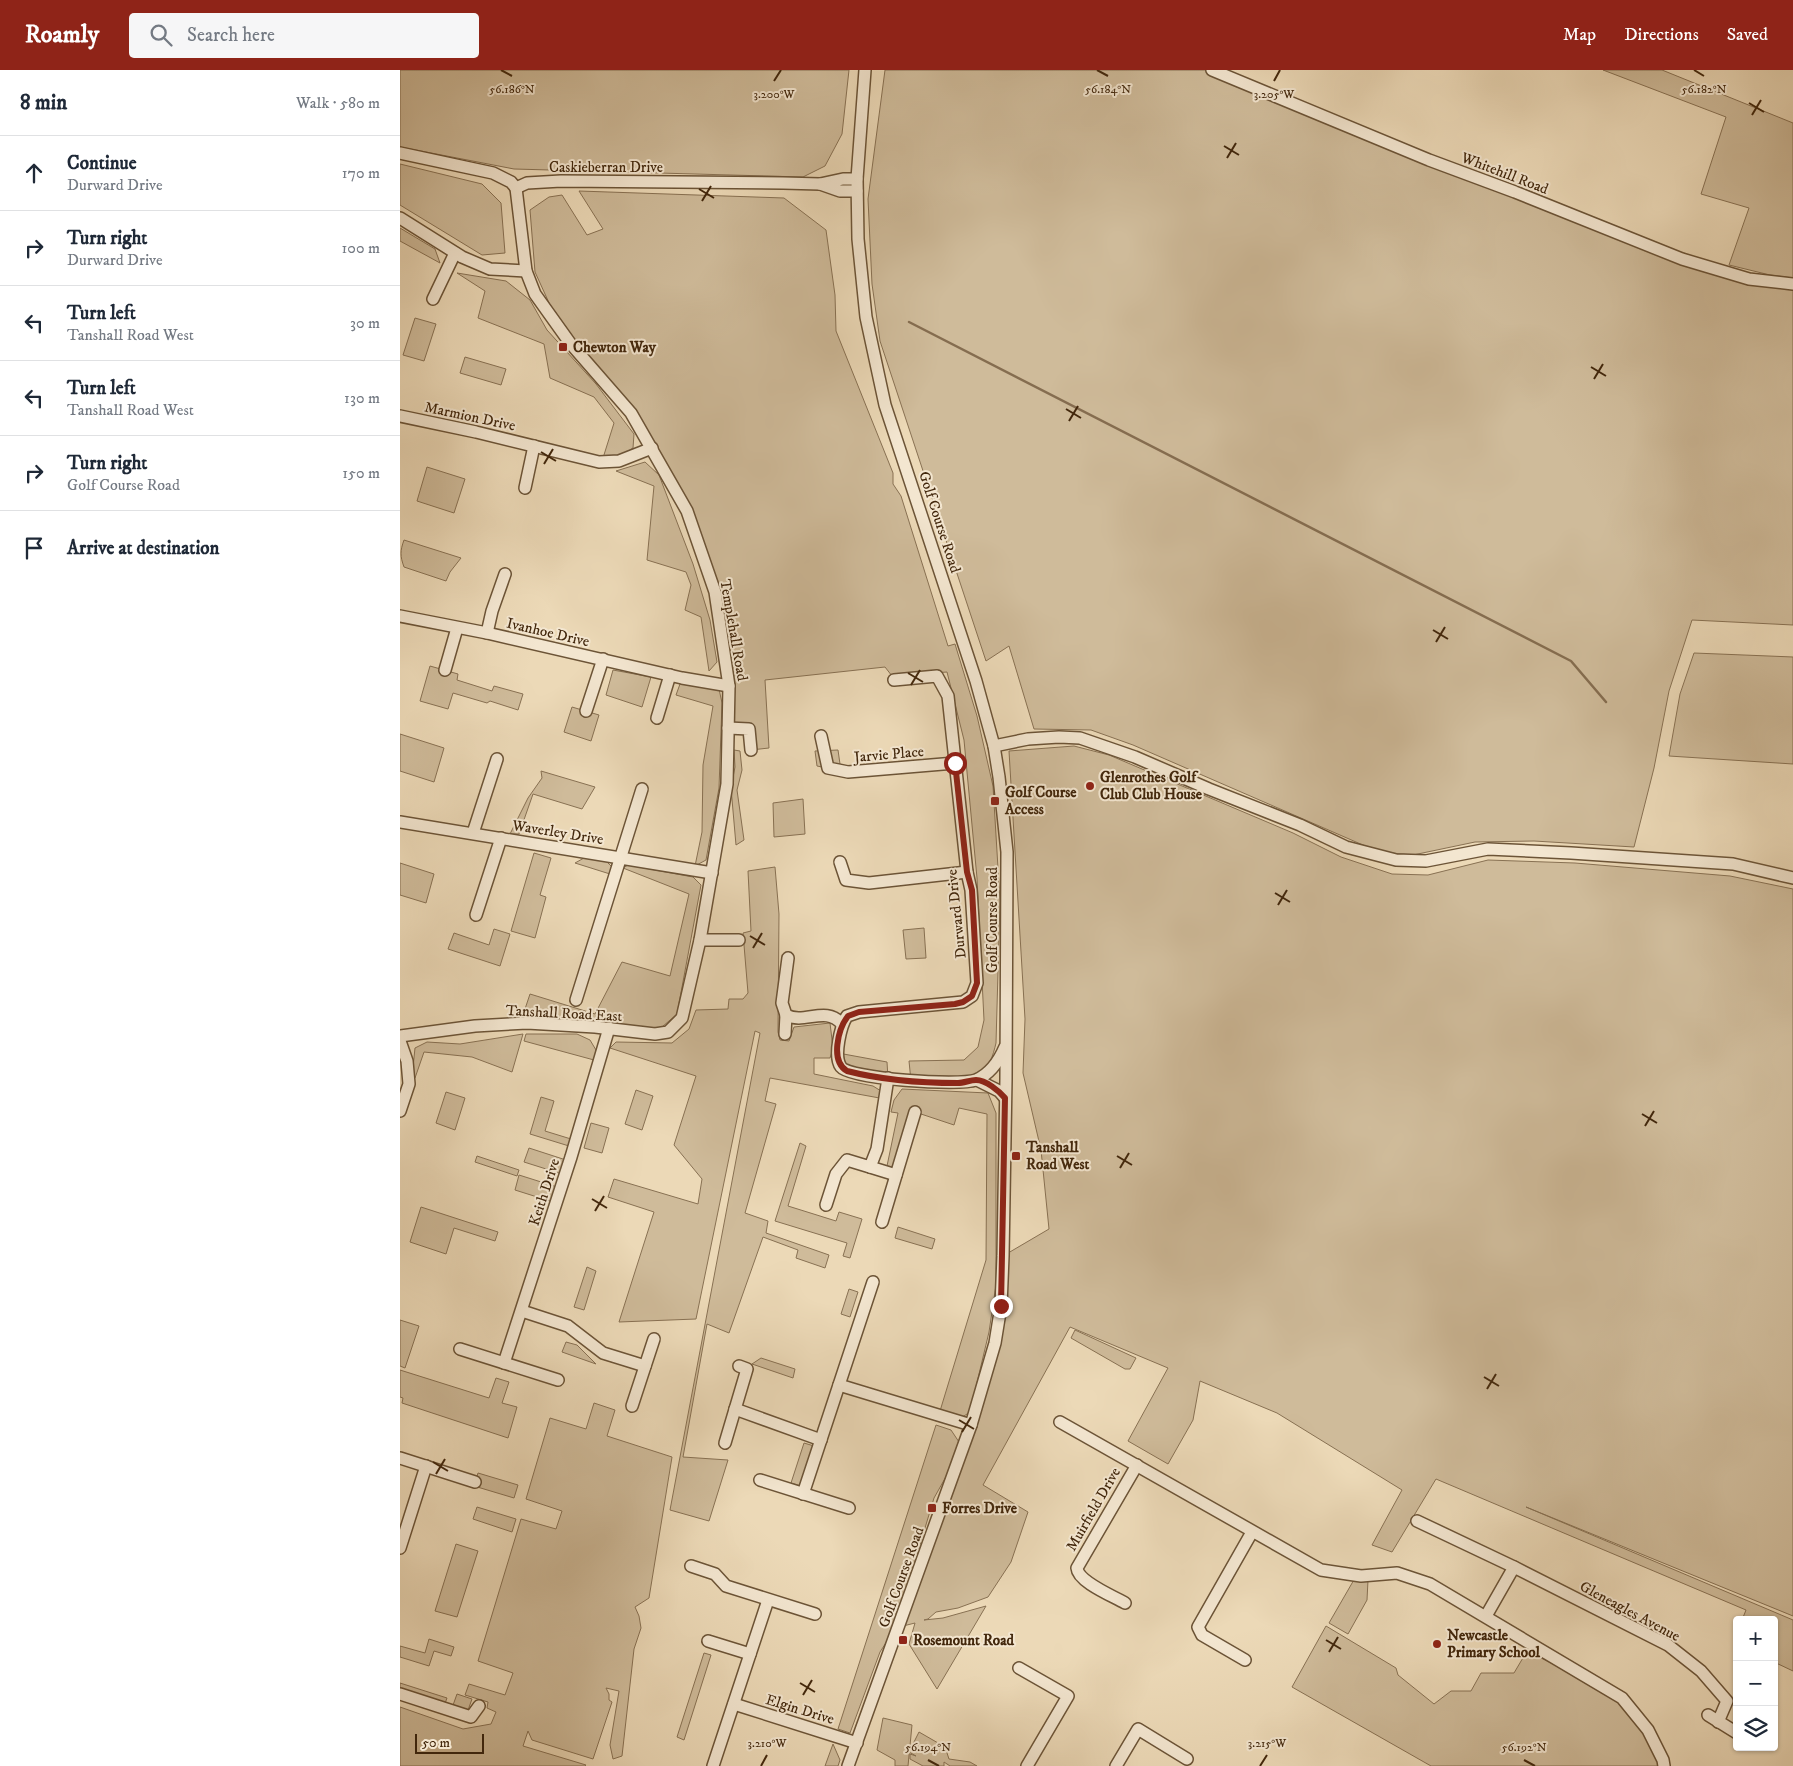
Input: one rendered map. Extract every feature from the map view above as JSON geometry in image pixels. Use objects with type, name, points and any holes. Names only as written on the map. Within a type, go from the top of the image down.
[{"type":"street","name":"Golf Course Road","points":[[848,1766],[972,1425],[995,1343],[1001,1306],[1006,1045],[1007,852],[1003,803],[994,746],[964,645],[886,405],[866,317],[858,239],[857,179],[866,70]]},
{"type":"street","name":"Whitehill Road","points":[[1212,70],[1429,160],[1515,192],[1682,259],[1749,279],[1793,284]]},
{"type":"street","points":[[400,153],[493,172],[511,182],[516,188]]},
{"type":"street","name":"Caskieberran Drive","points":[[516,188],[527,183],[561,181],[783,182],[820,184],[843,179],[857,179]]},
{"type":"street","name":"Caskieberran Drive","points":[[820,184],[840,191],[857,191]]},
{"type":"street","name":"Templehall Road","points":[[516,188],[526,271],[535,294],[565,336],[631,413],[687,512],[715,592],[729,686],[727,784],[700,940],[682,1018],[668,1032]]},
{"type":"street","points":[[400,218],[455,253],[490,269],[526,271]]},
{"type":"street","points":[[434,299],[455,253]]},
{"type":"street","name":"Marmion Drive","points":[[400,416],[599,462],[619,460],[652,448]]},
{"type":"street","points":[[525,488],[534,446]]},
{"type":"street","name":"Ivanhoe Drive","points":[[487,633],[504,574]]},
{"type":"street","name":"Ivanhoe Drive","points":[[400,616],[487,633],[670,675],[729,686]]},
{"type":"street","points":[[444,670],[457,628]]},
{"type":"street","name":"Ivanhoe Drive","points":[[586,711],[603,660]]},
{"type":"street","points":[[657,718],[670,675]]},
{"type":"street","name":"Durward Drive","points":[[842,1024],[853,1013],[963,1002],[972,996],[977,983],[972,890],[967,872],[948,696],[937,676],[894,680]]},
{"type":"street","points":[[728,728],[749,729],[751,750]]},
{"type":"street","name":"Jarvie Place","points":[[821,736],[828,768],[848,772],[955,763]]},
{"type":"street","points":[[994,746],[1028,739],[1080,738],[1135,757],[1300,825],[1346,847],[1396,860],[1426,861],[1488,849],[1733,864],[1793,878]]},
{"type":"street","points":[[473,834],[497,759]]},
{"type":"street","points":[[576,1000],[622,858],[642,789]]},
{"type":"street","name":"Waverley Drive","points":[[400,822],[712,873]]},
{"type":"street","points":[[476,915],[501,838]]},
{"type":"street","points":[[840,862],[846,880],[869,883],[967,872]]},
{"type":"street","points":[[700,940],[739,940]]},
{"type":"street","points":[[785,1034],[786,1015],[782,1003],[788,958]]},
{"type":"street","points":[[786,1015],[798,1018],[828,1015],[838,1020],[842,1024],[838,1053],[838,1061],[841,1067],[854,1072],[888,1078],[958,1083],[977,1080],[994,1066],[1006,1045]]},
{"type":"street","name":"Tanshall Road East","points":[[400,1036],[475,1026],[527,1023],[609,1028],[655,1034],[668,1032]]},
{"type":"street","name":"Keith Drive","points":[[504,1363],[571,1157],[609,1028]]},
{"type":"street","points":[[400,1041],[407,1061],[409,1084],[400,1111]]},
{"type":"street","points":[[870,1167],[878,1149],[888,1078]]},
{"type":"street","points":[[977,1080],[999,1091],[1005,1098]]},
{"type":"street","points":[[882,1222],[915,1112]]},
{"type":"street","points":[[826,1205],[836,1174],[847,1160],[896,1175]]},
{"type":"street","points":[[803,1494],[873,1282]]},
{"type":"street","points":[[522,1311],[568,1326],[603,1353],[645,1366]]},
{"type":"street","points":[[632,1406],[654,1338]]},
{"type":"street","points":[[460,1349],[558,1380]]},
{"type":"street","points":[[725,1443],[747,1369],[739,1366]]},
{"type":"street","points":[[839,1385],[972,1425]]},
{"type":"street","points":[[735,1409],[821,1440]]},
{"type":"street","name":"Muirfield Drive","points":[[1060,1422],[1321,1570],[1361,1576],[1398,1573],[1430,1584],[1622,1698],[1648,1730],[1663,1760],[1664,1766]]},
{"type":"street","points":[[400,1458],[475,1482]]},
{"type":"street","name":"Muirfield Drive","points":[[1125,1603],[1083,1580],[1077,1568],[1137,1465]]},
{"type":"street","points":[[400,1548],[426,1466]]},
{"type":"street","points":[[760,1480],[849,1508]]},
{"type":"street","name":"Gleneagles Avenue","points":[[1417,1521],[1514,1567],[1668,1646],[1701,1671],[1727,1701],[1713,1719],[1733,1731]]},
{"type":"street","points":[[1245,1660],[1202,1635],[1198,1627],[1252,1532]]},
{"type":"street","points":[[691,1566],[714,1574],[726,1586],[815,1614]]},
{"type":"street","points":[[1486,1616],[1514,1567]]},
{"type":"street","points":[[713,1766],[768,1600]]},
{"type":"street","points":[[708,1641],[750,1654]]},
{"type":"street","points":[[1019,1668],[1068,1696],[1027,1766]]},
{"type":"street","points":[[400,1694],[471,1717],[479,1706]]},
{"type":"street","name":"Elgin Drive","points":[[734,1704],[856,1743]]},
{"type":"street","points":[[1116,1766],[1138,1729],[1188,1759]]},
{"type":"shaded area","points":[[400,70],[849,70],[842,134],[825,166],[803,177],[514,169],[400,147]]},
{"type":"shaded area","points":[[885,70],[1212,70],[1681,259],[1793,284],[1793,625],[1692,620],[1669,691],[1654,768],[1634,847],[1534,841],[1475,842],[1413,855],[1379,852],[1133,745],[1091,730],[1034,729],[1009,646],[986,661],[880,341],[872,284],[868,199]]},
{"type":"shaded area","points":[[1603,70],[1662,70],[1793,123],[1793,278],[1770,275],[1729,265],[1749,208],[1701,194],[1726,117]]},
{"type":"shaded area","points":[[400,164],[482,184],[501,203],[505,253],[482,255],[400,205]]},
{"type":"shaded area","points":[[579,191],[784,198],[826,230],[835,295],[836,331],[893,473],[893,484],[901,496],[948,646],[955,644],[977,716],[993,786],[1000,901],[996,1043],[987,1066],[977,1076],[911,1081],[909,1061],[964,1060],[978,1047],[984,1020],[977,878],[964,740],[947,672],[892,676],[885,667],[765,680],[769,748],[751,750],[749,729],[728,728],[715,592],[687,511],[652,448],[550,305],[535,272],[530,210],[549,197],[562,195],[587,235],[603,229]]},
{"type":"shaded area","points":[[400,228],[435,249],[440,263],[400,241]]},
{"type":"shaded area","points":[[457,273],[506,281],[530,300],[547,330],[596,384],[634,434],[633,448],[619,457],[603,458],[614,423],[594,397],[550,378],[544,344],[478,318],[485,291]]},
{"type":"shaded area","points":[[415,318],[436,324],[424,361],[403,355]]},
{"type":"shaded area","points":[[465,357],[506,369],[501,385],[460,373]]},
{"type":"shaded area","points":[[645,462],[659,475],[693,564],[710,620],[717,662],[709,671],[701,617],[685,610],[691,585],[686,572],[647,560],[654,486],[616,471]]},
{"type":"shaded area","points":[[427,467],[465,479],[454,513],[417,501]]},
{"type":"shaded area","points":[[404,540],[461,558],[450,572],[446,581],[404,567],[401,554]]},
{"type":"shaded area","points":[[1694,653],[1793,657],[1793,764],[1669,756],[1680,694]]},
{"type":"shaded area","points":[[430,666],[458,674],[457,680],[492,691],[494,686],[523,694],[518,710],[490,701],[487,703],[453,693],[448,709],[420,701]]},
{"type":"shaded area","points":[[613,670],[651,677],[642,707],[606,695]]},
{"type":"shaded area","points":[[693,683],[719,689],[722,703],[719,788],[706,860],[695,866],[702,832],[703,765],[713,706],[676,695],[680,684]]},
{"type":"shaded area","points":[[572,707],[599,715],[591,741],[564,732]]},
{"type":"shaded area","points":[[400,734],[444,748],[434,782],[400,771]]},
{"type":"shaded area","points":[[1074,746],[1109,755],[1293,833],[1341,857],[1392,874],[1428,875],[1488,860],[1575,863],[1730,876],[1793,889],[1793,1616],[1526,1507],[1793,1620],[1793,1671],[1778,1664],[1778,1616],[1744,1616],[1746,1610],[1436,1479],[1392,1552],[1372,1545],[1402,1490],[1277,1413],[1200,1381],[1193,1420],[1168,1464],[1128,1441],[1168,1368],[1070,1327],[983,1485],[1028,1512],[1011,1562],[988,1597],[958,1608],[936,1612],[924,1620],[943,1618],[986,1606],[937,1689],[909,1644],[915,1623],[899,1627],[987,1375],[1003,1256],[1049,1229],[1041,1150],[1023,1073],[1025,1019],[1009,751]]},
{"type":"shaded area","points":[[734,750],[740,751],[742,770],[737,790],[744,840],[736,845],[731,788],[735,767]]},
{"type":"shaded area","points":[[838,750],[841,771],[817,766],[815,751]]},
{"type":"shaded area","points":[[541,771],[595,787],[582,809],[533,794],[519,834],[510,834],[528,798],[542,778]]},
{"type":"shaded area","points":[[803,799],[805,834],[774,837],[773,803]]},
{"type":"shaded area","points":[[534,853],[551,858],[540,895],[546,897],[535,938],[511,931]]},
{"type":"shaded area","points":[[584,858],[606,861],[612,867],[610,874],[575,863]]},
{"type":"shaded area","points":[[400,863],[434,874],[426,903],[400,895]]},
{"type":"shaded area","points":[[628,865],[693,877],[701,885],[677,1014],[662,1027],[643,1030],[522,1018],[530,994],[595,1014],[622,962],[670,976],[689,894],[623,868]]},
{"type":"shaded area","points":[[775,867],[779,914],[778,1032],[780,1040],[789,1041],[794,1027],[830,1023],[833,1048],[830,1058],[814,1058],[814,1074],[873,1086],[881,1091],[885,1099],[770,1078],[765,1101],[776,1104],[745,1213],[768,1221],[766,1233],[829,1255],[825,1268],[796,1258],[798,1250],[763,1237],[729,1333],[707,1324],[683,1457],[728,1460],[709,1521],[670,1510],[760,1033],[755,1031],[696,1319],[619,1322],[654,1212],[608,1197],[614,1179],[698,1204],[702,1179],[674,1145],[696,1076],[610,1048],[616,1042],[672,1043],[689,1029],[696,1010],[728,1009],[729,999],[743,999],[748,993],[743,933],[751,931],[748,871]]},
{"type":"shaded area","points":[[924,928],[926,958],[906,959],[903,930]]},
{"type":"shaded area","points":[[494,929],[510,934],[500,966],[448,949],[454,933],[489,945]]},
{"type":"shaded area","points":[[523,1034],[512,1072],[472,1057],[424,1052],[415,1078],[412,1077],[415,1048],[427,1042],[460,1044]]},
{"type":"shaded area","points":[[526,1034],[577,1034],[590,1040],[596,1050],[594,1060],[524,1041]]},
{"type":"shaded area","points":[[838,1053],[887,1062],[888,1078],[847,1071]]},
{"type":"shaded area","points":[[902,1089],[988,1093],[996,1113],[996,1285],[989,1332],[970,1412],[961,1418],[940,1411],[986,1260],[987,1114],[959,1108],[954,1125],[915,1112],[898,1169],[887,1166],[898,1113],[891,1112],[894,1100]]},
{"type":"shaded area","points":[[636,1090],[653,1096],[642,1130],[625,1124]]},
{"type":"shaded area","points":[[446,1092],[465,1098],[455,1130],[436,1123]]},
{"type":"shaded area","points":[[541,1097],[554,1101],[545,1131],[571,1139],[569,1146],[530,1134]]},
{"type":"shaded area","points":[[591,1123],[609,1128],[602,1153],[584,1148]]},
{"type":"shaded area","points":[[800,1143],[806,1146],[788,1206],[836,1221],[839,1212],[862,1219],[850,1258],[843,1256],[847,1243],[775,1221]]},
{"type":"shaded area","points":[[529,1148],[566,1160],[562,1174],[524,1162]]},
{"type":"shaded area","points":[[477,1156],[519,1170],[517,1176],[475,1162]]},
{"type":"shaded area","points":[[519,1175],[557,1187],[553,1202],[515,1190]]},
{"type":"shaded area","points":[[421,1207],[498,1232],[495,1241],[454,1228],[446,1254],[410,1242]]},
{"type":"shaded area","points":[[898,1227],[935,1239],[932,1249],[895,1238]]},
{"type":"shaded area","points":[[587,1267],[596,1271],[584,1310],[574,1307]]},
{"type":"shaded area","points":[[849,1289],[858,1292],[850,1317],[841,1314]]},
{"type":"shaded area","points":[[400,1320],[419,1326],[405,1368],[400,1366]]},
{"type":"shaded area","points":[[1075,1330],[1136,1358],[1130,1369],[1125,1369],[1071,1338]]},
{"type":"shaded area","points":[[566,1342],[577,1345],[596,1364],[562,1352]]},
{"type":"shaded area","points":[[761,1358],[795,1369],[793,1378],[752,1364]]},
{"type":"shaded area","points":[[400,1370],[489,1398],[496,1378],[509,1382],[502,1403],[517,1407],[508,1438],[402,1403],[403,1398],[400,1397]]},
{"type":"shaded area","points":[[594,1403],[615,1410],[607,1436],[672,1457],[649,1598],[635,1607],[641,1628],[634,1649],[622,1756],[613,1759],[610,1745],[619,1691],[606,1688],[609,1700],[612,1702],[593,1759],[532,1740],[528,1731],[523,1746],[585,1766],[400,1766],[400,1707],[463,1729],[491,1724],[496,1712],[487,1708],[488,1702],[465,1695],[469,1684],[505,1695],[513,1673],[478,1661],[521,1519],[556,1529],[562,1511],[526,1499],[550,1418],[586,1429]]},
{"type":"shaded area","points":[[936,1425],[951,1430],[959,1442],[952,1466],[934,1498],[889,1638],[880,1652],[850,1733],[838,1729]]},
{"type":"shaded area","points":[[804,1443],[814,1446],[801,1486],[791,1483]]},
{"type":"shaded area","points":[[478,1473],[518,1485],[514,1498],[474,1486]]},
{"type":"shaded area","points":[[477,1507],[516,1519],[512,1532],[473,1519]]},
{"type":"shaded area","points":[[456,1544],[478,1551],[457,1617],[435,1611]]},
{"type":"shaded area","points":[[1355,1578],[1368,1580],[1367,1600],[1348,1634],[1329,1623]]},
{"type":"shaded area","points":[[1326,1626],[1396,1668],[1398,1675],[1434,1704],[1451,1691],[1471,1691],[1481,1673],[1514,1673],[1527,1651],[1622,1698],[1664,1766],[1431,1766],[1292,1687]]},
{"type":"shaded area","points":[[429,1639],[454,1647],[451,1656],[434,1651],[429,1666],[400,1657],[400,1646],[425,1653]]},
{"type":"shaded area","points":[[704,1653],[711,1655],[684,1740],[677,1737]]},
{"type":"shaded area","points":[[400,1683],[447,1698],[444,1706],[400,1692]]},
{"type":"shaded area","points":[[457,1694],[472,1699],[467,1713],[452,1708]]},
{"type":"shaded area","points":[[883,1718],[912,1725],[908,1766],[895,1766],[895,1760],[877,1750]]},
{"type":"shaded area","points":[[919,1732],[945,1747],[949,1759],[970,1762],[977,1766],[950,1766],[944,1762],[944,1766],[923,1766],[910,1759],[910,1754],[916,1756],[909,1752]]},
{"type":"shaded area","points":[[833,1744],[840,1760],[838,1766],[825,1766]]},
{"type":"waterway","points":[[909,322],[1571,661],[1606,702]]},
{"type":"place","name":"Chewton Way","points":[[563,347]]},
{"type":"place","name":"Glenrothes Golf Club Club House","points":[[1090,786]]},
{"type":"place","name":"Golf Course Access","points":[[995,801]]},
{"type":"place","name":"Tanshall Road West","points":[[1016,1156]]},
{"type":"place","name":"Forres Drive","points":[[932,1508]]},
{"type":"place","name":"Rosemount Road","points":[[903,1640]]},
{"type":"place","name":"Newcastle Primary School","points":[[1437,1644]]},
{"type":"route","points":[[955,763],[967,872],[972,890],[976,949],[977,983],[975,991],[968,999],[955,1004],[853,1013],[842,1024],[838,1061],[841,1067],[847,1071],[888,1078],[958,1083],[977,1080],[999,1091],[1005,1098],[1001,1306]]}]
